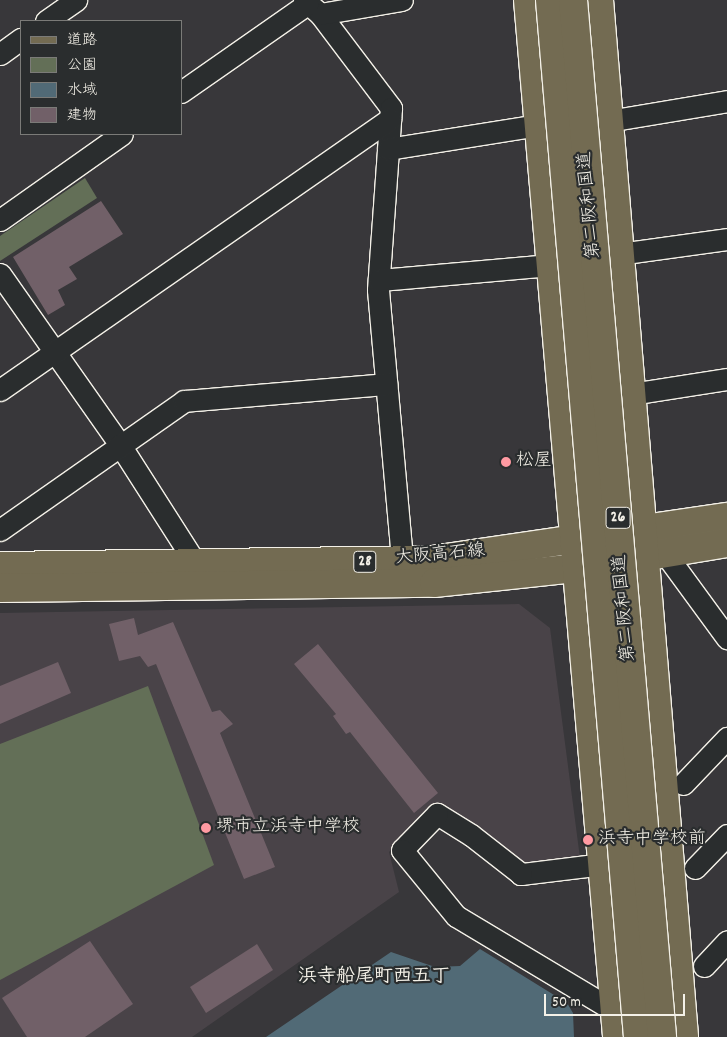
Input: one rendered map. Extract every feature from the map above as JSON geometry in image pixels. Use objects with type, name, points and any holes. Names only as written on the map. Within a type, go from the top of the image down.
[{"type":"main road","points":[[528,0],[616,1024]]},
{"type":"main road","name":"第二阪和国道","points":[[550,0],[638,1037]]},
{"type":"main road","name":"第二阪和国道","points":[[573,0],[664,1037]]},
{"type":"main road","name":"26","points":[[599,0],[643,529],[655,554],[684,1037]]},
{"type":"main road","name":"大阪高石線","points":[[0,588],[402,561],[575,540],[727,517]]},
{"type":"main road","name":"大阪高石線","points":[[0,566],[196,576],[434,583],[577,568],[727,543]]},
{"type":"street","points":[[47,20],[76,0]]},
{"type":"street","points":[[182,91],[311,6],[402,0]]},
{"type":"street","points":[[311,6],[391,108],[379,280],[386,384],[402,561]]},
{"type":"street","points":[[0,54],[20,39]]},
{"type":"street","points":[[608,121],[727,101]]},
{"type":"street","points":[[0,390],[390,119]]},
{"type":"street","points":[[388,149],[538,126]]},
{"type":"street","points":[[0,220],[121,135]]},
{"type":"street","points":[[619,254],[727,238]]},
{"type":"street","points":[[379,280],[551,265]]},
{"type":"street","points":[[0,274],[120,445],[196,576]]},
{"type":"street","points":[[631,394],[727,379]]},
{"type":"street","points":[[0,530],[184,401],[386,384]]},
{"type":"street","points":[[655,554],[727,638]]},
{"type":"street","points":[[683,784],[727,738]]},
{"type":"street","points":[[603,864],[520,874],[471,835],[437,814],[402,850],[456,916],[616,1024],[664,1037]]},
{"type":"street","points":[[695,868],[727,835]]},
{"type":"shaded area","name":"堺市立浜寺中学校","points":[[519,604],[550,628],[580,858],[519,863],[436,805],[389,852],[399,892],[192,1037],[0,1037],[0,613]]},
{"type":"green space","points":[[85,178],[97,198],[0,261],[0,236]]},
{"type":"green space","points":[[148,686],[214,865],[0,980],[0,744]]},
{"type":"water","points":[[480,949],[567,1003],[573,1013],[574,1037],[266,1037],[391,952],[435,967],[460,966]]},
{"type":"building","points":[[101,201],[123,234],[69,267],[77,279],[58,290],[65,305],[48,315],[13,257]]},
{"type":"building","points":[[134,618],[138,635],[173,622],[212,712],[220,710],[233,724],[220,733],[275,867],[244,879],[156,664],[148,667],[140,656],[119,661],[109,624]]},
{"type":"building","points":[[318,644],[438,793],[414,813],[350,732],[346,734],[333,716],[336,714],[294,664]]},
{"type":"building","points":[[58,662],[71,693],[0,724],[0,686]]},
{"type":"building","points":[[90,941],[133,1004],[85,1037],[27,1037],[2,998]]},
{"type":"building","points":[[257,944],[273,970],[206,1013],[190,987]]},
{"type":"place","name":"松屋","points":[[506,462]]},
{"type":"place","name":"堺市立浜寺中学校","points":[[206,828]]},
{"type":"place","name":"浜寺中学校前","points":[[588,840]]},
{"type":"district","name":"浜寺船尾町西五丁","points":[[374,978]]}]
